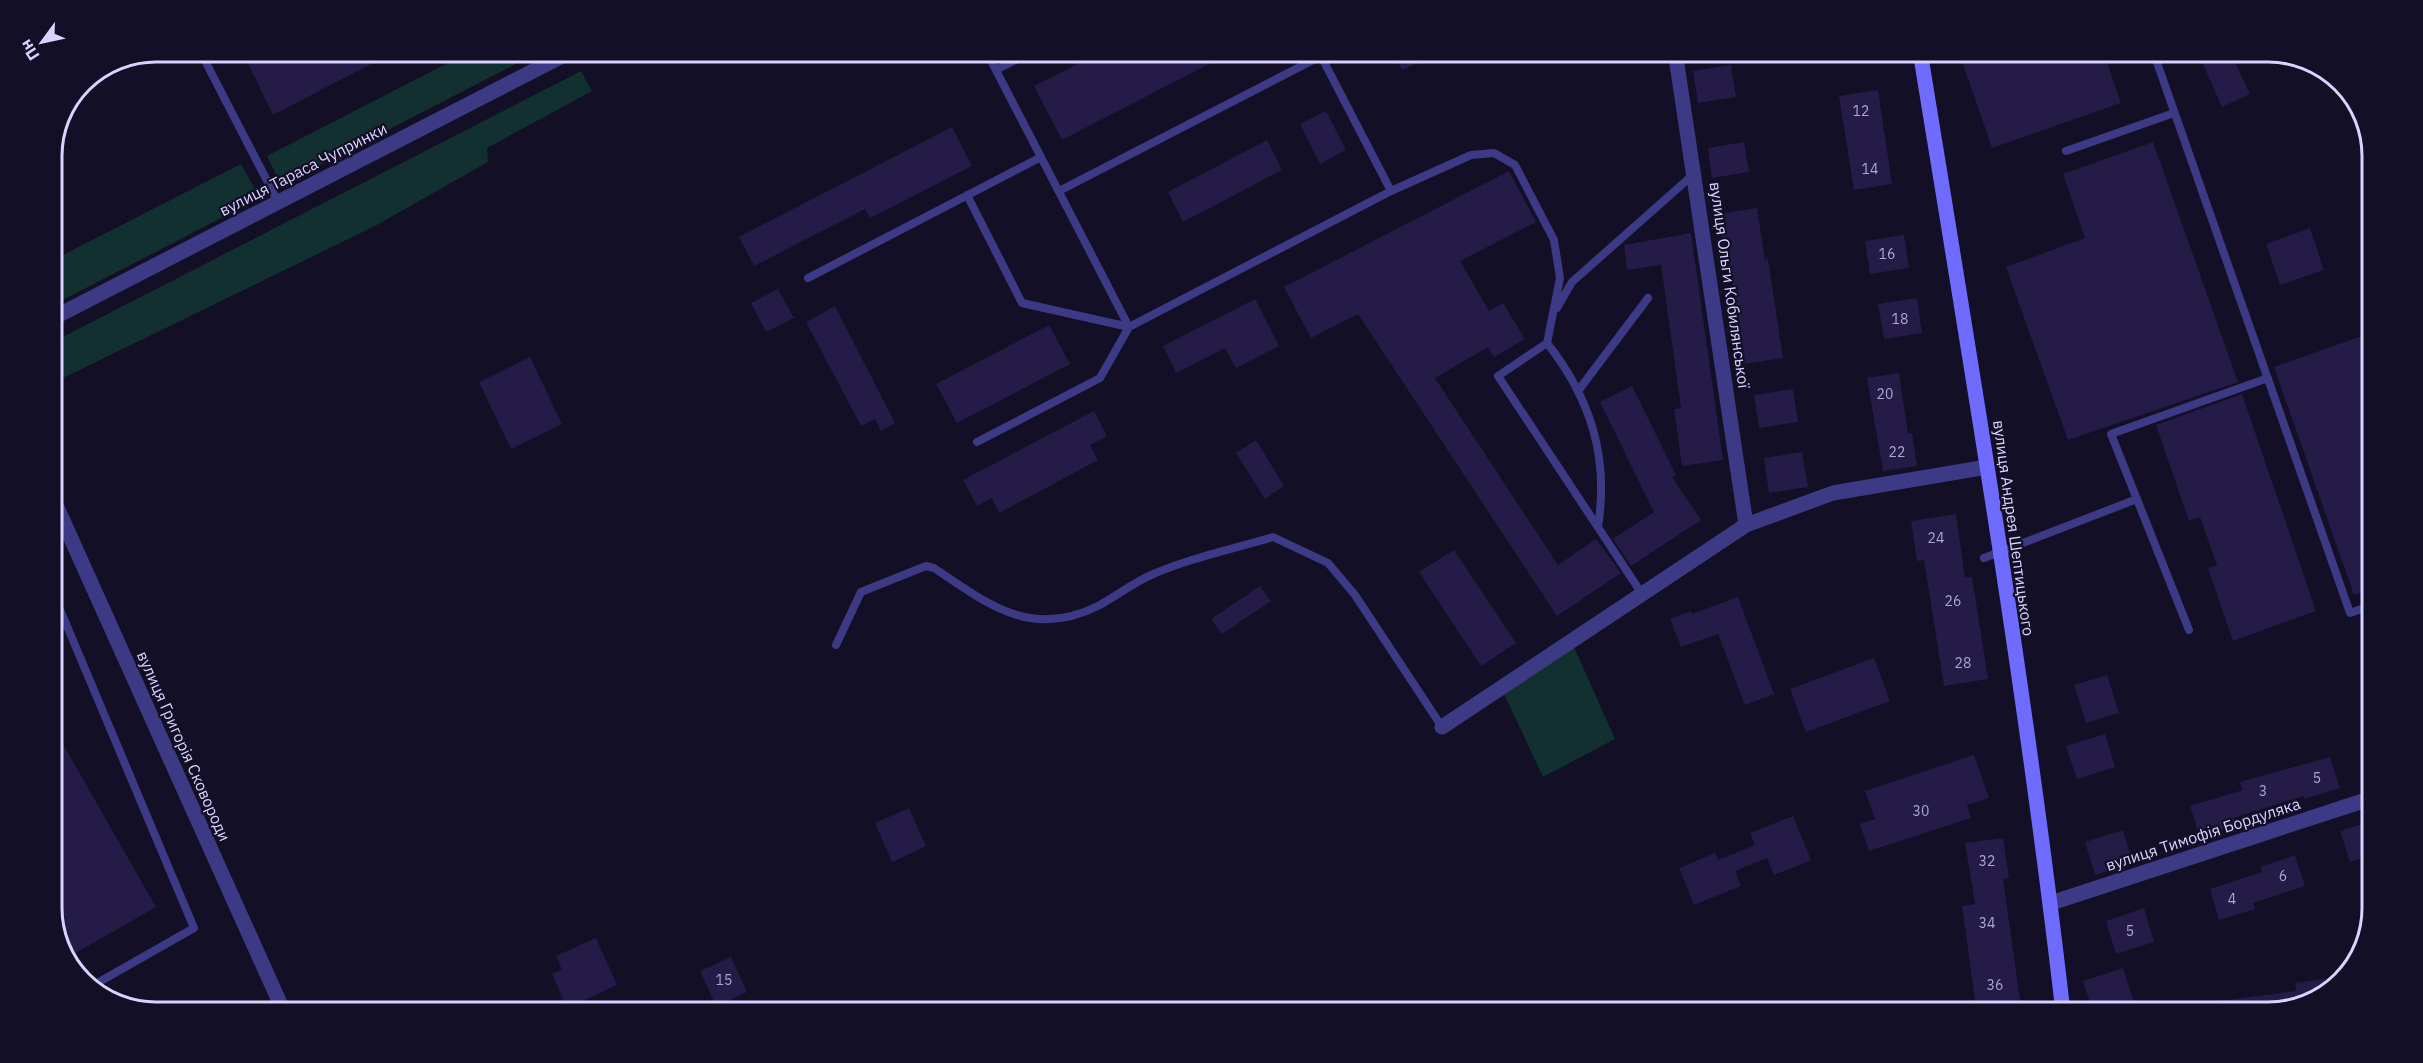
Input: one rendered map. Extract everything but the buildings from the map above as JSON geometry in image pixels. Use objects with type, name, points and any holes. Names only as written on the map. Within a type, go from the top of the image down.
[{"type":"main road","name":"вулиця Андрея Шептицького","points":[[1922,62],[2000,552],[2051,903],[2062,1002]]},
{"type":"street","name":"вулиця Тараса Чупринки","points":[[62,313],[551,62]]},
{"type":"street","name":"вулиця Ольги Кобилянської","points":[[1677,62],[1746,525]]},
{"type":"street","points":[[1442,727],[1746,525],[1833,493],[1987,467]]},
{"type":"street","name":"вулиця Григорія Сковороди","points":[[62,518],[280,1002]]},
{"type":"street","name":"вулиця Тимофія Бордуляка","points":[[2051,903],[2362,801]]},
{"type":"lane","points":[[206,62],[278,202]]},
{"type":"lane","points":[[992,62],[1129,327]]},
{"type":"lane","points":[[996,70],[1012,62]]},
{"type":"lane","points":[[1059,191],[1308,62]]},
{"type":"lane","points":[[1324,62],[1391,191]]},
{"type":"lane","points":[[2156,62],[2350,613],[2362,609]]},
{"type":"lane","points":[[2066,151],[2174,113]]},
{"type":"lane","points":[[977,442],[1100,378],[1129,327],[1391,191],[1471,155],[1494,153],[1515,165],[1554,240],[1560,278],[1547,344],[1498,376],[1642,594]]},
{"type":"lane","points":[[808,278],[1041,157]]},
{"type":"lane","points":[[1554,314],[1572,282],[1695,173]]},
{"type":"lane","points":[[966,195],[1022,303],[1129,327]]},
{"type":"lane","points":[[1578,392],[1648,298]]},
{"type":"lane","points":[[1547,344],[1578,392],[1601,457],[1603,498],[1598,527]]},
{"type":"lane","points":[[2189,630],[2111,434],[2268,378]]},
{"type":"lane","points":[[1984,558],[2137,499]]},
{"type":"lane","points":[[836,645],[861,592],[926,566],[934,568],[995,608],[1017,617],[1055,620],[1100,605],[1134,582],[1172,566],[1273,537],[1328,563],[1355,596],[1442,727]]},
{"type":"lane","points":[[62,614],[194,928],[98,982]]},
{"type":"green space","points":[[450,62],[520,62],[281,185],[267,156]]},
{"type":"green space","points":[[581,71],[592,91],[487,148],[488,162],[375,226],[62,379],[62,337]]},
{"type":"green space","points":[[241,164],[260,198],[62,300],[62,255]]},
{"type":"green space","points":[[1574,647],[1615,739],[1543,777],[1504,694]]}]
